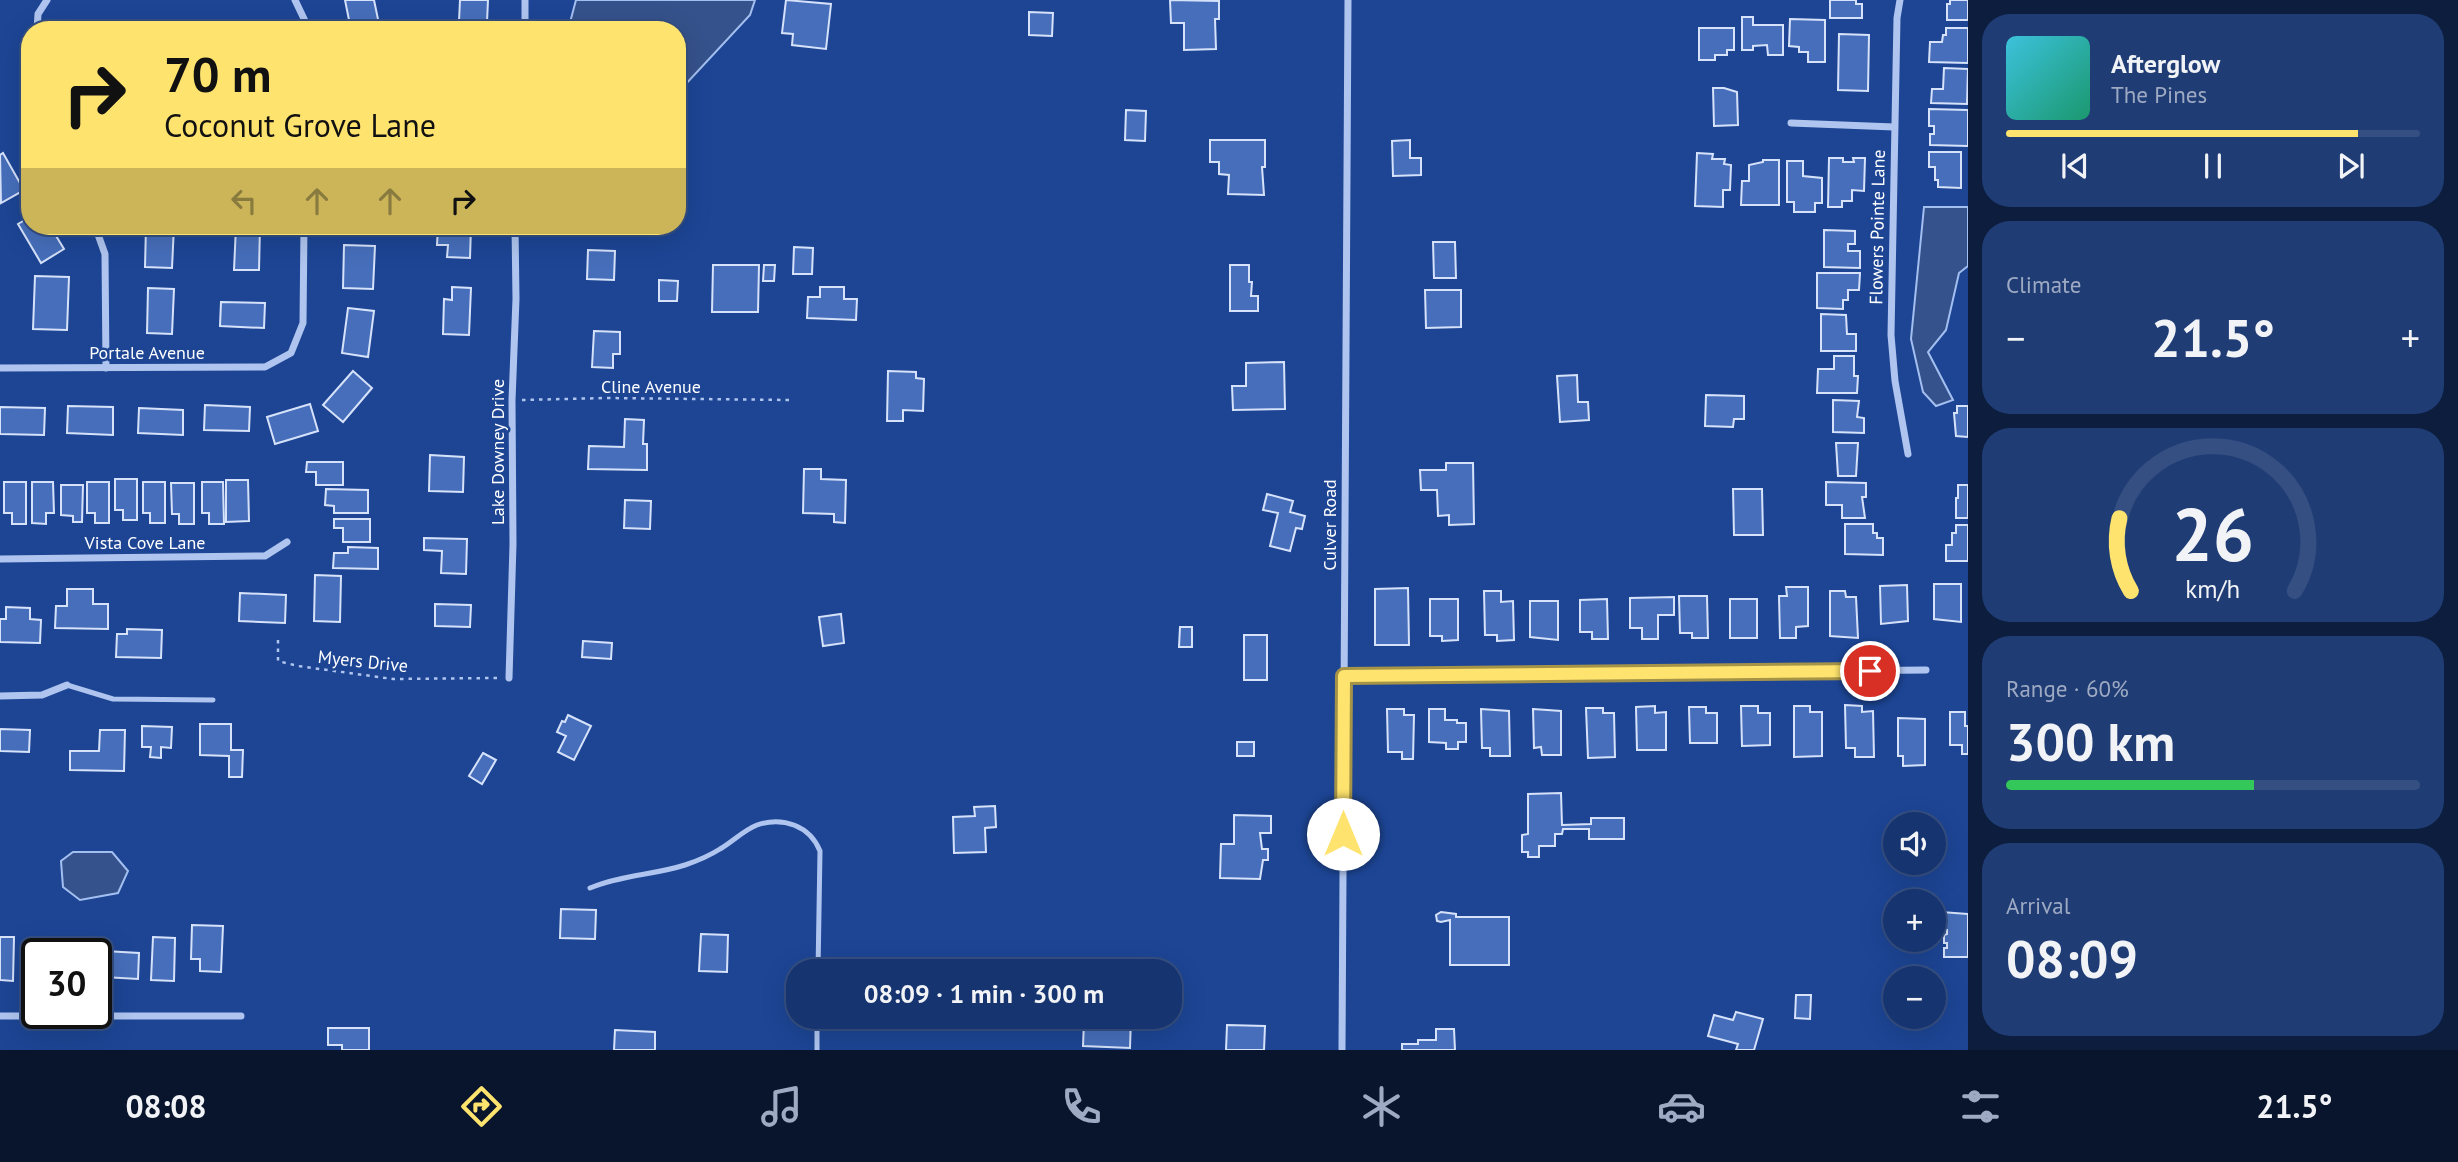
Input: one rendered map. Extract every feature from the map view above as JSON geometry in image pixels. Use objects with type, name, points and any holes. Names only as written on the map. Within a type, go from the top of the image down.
[{"type":"street","points":[[38,21],[38,14],[47,0]]},
{"type":"street","points":[[295,0],[305,21]]},
{"type":"street","points":[[524,21],[525,0]]},
{"type":"street","name":"Culver Road","points":[[1342,1050],[1348,0]]},
{"type":"street","name":"Flowers Pointe Lane","points":[[1900,0],[1897,18],[1891,335],[1895,381],[1908,454]]},
{"type":"street","points":[[1791,122],[1895,127]]},
{"type":"street","points":[[99,235],[106,254],[106,368]]},
{"type":"street","name":"Portale Avenue","points":[[0,368],[265,367],[291,353],[303,323],[304,235]]},
{"type":"street","name":"Lake Downey Drive","points":[[509,678],[513,544],[515,235]]},
{"type":"street","name":"Vista Cove Lane","points":[[0,559],[265,556],[287,542]]},
{"type":"street","points":[[1344,676],[1926,670]]},
{"type":"street","points":[[0,696],[42,695],[67,685]]},
{"type":"street","points":[[0,1016],[241,1016]]},
{"type":"lane","points":[[67,685],[113,699],[213,700]]},
{"type":"lane","points":[[590,888],[607,881],[675,869],[692,863],[719,850],[756,826],[769,823],[791,824],[810,834],[816,840],[820,851],[818,959]]},
{"type":"lane","points":[[817,1029],[817,1050]]},
{"type":"path","name":"Cline Avenue","points":[[512,400],[790,400]]},
{"type":"path","name":"Myers Drive","points":[[278,640],[278,661],[298,666],[393,679],[509,678]]},
{"type":"water","points":[[576,0],[755,0],[750,15],[686,84],[686,21],[570,21]]},
{"type":"water","points":[[1924,207],[1968,207],[1968,266],[1959,273],[1946,330],[1928,352],[1953,400],[1936,406],[1923,392],[1911,339]]},
{"type":"water","points":[[73,852],[112,852],[128,871],[118,893],[80,900],[63,887],[61,861]]},
{"type":"building","points":[[345,0],[374,0],[378,21],[349,21]]},
{"type":"building","points":[[460,0],[488,0],[487,21],[459,21]]},
{"type":"building","points":[[786,0],[831,4],[826,49],[792,45],[793,34],[782,33]]},
{"type":"building","points":[[1170,0],[1219,1],[1219,19],[1215,19],[1216,49],[1184,50],[1184,23],[1171,23]]},
{"type":"building","points":[[1830,0],[1856,0],[1856,4],[1862,4],[1862,18],[1830,18]]},
{"type":"building","points":[[1950,0],[1968,0],[1968,20],[1947,20],[1947,4],[1950,4]]},
{"type":"building","points":[[1029,12],[1053,13],[1052,36],[1029,35]]},
{"type":"building","points":[[1742,17],[1753,17],[1753,25],[1783,25],[1783,55],[1768,55],[1767,45],[1753,46],[1753,50],[1742,50]]},
{"type":"building","points":[[1790,19],[1825,20],[1825,62],[1808,62],[1808,52],[1799,52],[1799,47],[1789,46]]},
{"type":"building","points":[[1699,28],[1734,28],[1734,50],[1727,50],[1727,55],[1715,55],[1715,60],[1699,60]]},
{"type":"building","points":[[1946,28],[1968,28],[1968,63],[1929,62],[1930,42],[1942,42]]},
{"type":"building","points":[[1839,34],[1869,35],[1868,91],[1838,90]]},
{"type":"building","points":[[1944,68],[1968,69],[1967,104],[1931,103],[1932,89],[1943,89]]},
{"type":"building","points":[[1713,88],[1737,92],[1738,125],[1714,126]]},
{"type":"building","points":[[1929,109],[1968,110],[1968,146],[1930,145],[1930,134],[1934,134],[1934,126],[1929,126]]},
{"type":"building","points":[[1126,110],[1146,111],[1145,141],[1125,140]]},
{"type":"building","points":[[1210,140],[1265,140],[1265,167],[1262,167],[1264,195],[1228,194],[1229,175],[1219,174],[1219,162],[1210,162]]},
{"type":"building","points":[[1410,140],[1410,158],[1421,158],[1421,175],[1393,176],[1392,141]]},
{"type":"building","points":[[1929,152],[1961,152],[1961,188],[1938,187],[1935,167],[1929,167]]},
{"type":"building","points":[[3,153],[21,185],[21,192],[1,203],[0,155]]},
{"type":"building","points":[[1697,153],[1713,154],[1712,159],[1725,159],[1724,164],[1731,165],[1730,190],[1723,190],[1723,207],[1695,206]]},
{"type":"building","points":[[1829,158],[1843,158],[1843,162],[1854,162],[1853,158],[1865,158],[1864,191],[1852,190],[1852,201],[1842,201],[1842,207],[1828,207]]},
{"type":"building","points":[[1763,160],[1779,160],[1779,205],[1741,205],[1742,181],[1749,181],[1749,165]]},
{"type":"building","points":[[1787,161],[1803,161],[1803,176],[1822,178],[1822,203],[1815,203],[1815,212],[1794,212],[1794,202],[1787,202]]},
{"type":"building","points":[[1824,230],[1855,231],[1855,244],[1848,244],[1848,251],[1860,251],[1860,268],[1824,267]]},
{"type":"building","points":[[24,235],[55,235],[64,249],[41,263]]},
{"type":"building","points":[[146,235],[174,235],[172,268],[145,267]]},
{"type":"building","points":[[236,235],[260,235],[259,270],[234,270]]},
{"type":"building","points":[[438,235],[471,235],[470,258],[447,257],[448,245],[437,245]]},
{"type":"building","points":[[1433,242],[1455,242],[1456,278],[1434,278]]},
{"type":"building","points":[[344,245],[375,246],[373,289],[343,288]]},
{"type":"building","points":[[794,247],[813,248],[812,274],[793,274]]},
{"type":"building","points":[[588,250],[615,251],[614,280],[587,279]]},
{"type":"building","points":[[713,265],[759,265],[758,312],[712,312]]},
{"type":"building","points":[[764,265],[775,265],[774,281],[763,281]]},
{"type":"building","points":[[1230,265],[1249,265],[1251,296],[1258,296],[1258,311],[1230,311]]},
{"type":"building","points":[[1817,273],[1860,273],[1859,290],[1848,290],[1848,300],[1843,300],[1843,309],[1817,308]]},
{"type":"building","points":[[35,276],[69,277],[67,330],[33,329]]},
{"type":"building","points":[[659,280],[678,281],[677,301],[659,301]]},
{"type":"building","points":[[452,287],[471,288],[469,335],[443,334],[444,299],[452,300]]},
{"type":"building","points":[[820,287],[844,287],[844,299],[857,299],[856,320],[807,318],[808,297],[820,297]]},
{"type":"building","points":[[148,288],[174,289],[172,334],[147,333]]},
{"type":"building","points":[[1425,290],[1461,290],[1461,327],[1426,328]]},
{"type":"building","points":[[221,302],[265,303],[264,328],[220,326]]},
{"type":"building","points":[[348,308],[374,311],[368,357],[342,353]]},
{"type":"building","points":[[1821,314],[1846,315],[1847,334],[1856,334],[1856,351],[1821,351]]},
{"type":"building","points":[[594,331],[620,332],[620,354],[613,354],[613,368],[592,367]]},
{"type":"building","points":[[1834,356],[1854,356],[1854,376],[1858,376],[1857,393],[1817,393],[1818,369],[1834,369]]},
{"type":"building","points":[[1284,362],[1285,409],[1233,410],[1232,386],[1246,386],[1246,363]]},
{"type":"building","points":[[353,371],[372,388],[343,422],[323,405]]},
{"type":"building","points":[[888,371],[916,372],[916,378],[924,379],[923,411],[903,410],[903,421],[887,421]]},
{"type":"building","points":[[1577,375],[1578,402],[1588,402],[1589,420],[1560,422],[1557,376]]},
{"type":"building","points":[[1706,395],[1744,396],[1744,419],[1734,419],[1733,427],[1705,426]]},
{"type":"building","points":[[1833,400],[1859,401],[1857,417],[1864,418],[1864,433],[1833,432]]},
{"type":"building","points":[[310,404],[318,431],[275,444],[267,417]]},
{"type":"building","points":[[205,405],[250,407],[249,431],[204,430]]},
{"type":"building","points":[[68,406],[113,407],[113,435],[67,433]]},
{"type":"building","points":[[1957,406],[1968,406],[1968,437],[1956,436],[1954,413],[1957,413]]},
{"type":"building","points":[[0,407],[45,408],[44,435],[0,434]]},
{"type":"building","points":[[139,408],[183,410],[183,435],[138,433]]},
{"type":"building","points":[[625,419],[644,420],[643,444],[647,444],[647,470],[588,469],[589,446],[624,447]]},
{"type":"building","points":[[1836,443],[1858,443],[1856,476],[1838,476]]},
{"type":"building","points":[[430,455],[464,457],[463,492],[429,491]]},
{"type":"building","points":[[307,462],[343,462],[343,485],[316,485],[316,472],[306,472]]},
{"type":"building","points":[[1446,463],[1473,463],[1474,524],[1449,525],[1449,515],[1438,516],[1437,490],[1421,490],[1420,470],[1446,470]]},
{"type":"building","points":[[804,469],[821,469],[821,479],[846,480],[845,523],[834,522],[834,514],[803,513]]},
{"type":"building","points":[[115,479],[137,479],[137,520],[123,520],[123,510],[115,510]]},
{"type":"building","points":[[226,480],[248,480],[249,521],[226,522]]},
{"type":"building","points":[[4,482],[26,482],[26,524],[12,524],[12,513],[4,513]]},
{"type":"building","points":[[32,482],[53,482],[54,513],[46,513],[46,524],[32,523]]},
{"type":"building","points":[[87,482],[109,482],[109,523],[95,523],[95,513],[87,513]]},
{"type":"building","points":[[143,482],[165,482],[165,523],[150,523],[150,513],[143,513]]},
{"type":"building","points":[[202,482],[223,482],[224,524],[209,524],[209,513],[202,513]]},
{"type":"building","points":[[1826,482],[1866,483],[1866,497],[1862,497],[1865,518],[1842,518],[1842,505],[1826,505]]},
{"type":"building","points":[[171,483],[194,483],[194,524],[179,524],[179,514],[172,514]]},
{"type":"building","points":[[61,485],[83,485],[82,522],[73,522],[73,516],[61,515]]},
{"type":"building","points":[[1958,485],[1968,485],[1968,518],[1956,518]]},
{"type":"building","points":[[326,489],[368,490],[368,513],[334,513],[334,506],[325,505]]},
{"type":"building","points":[[1733,489],[1762,489],[1763,535],[1734,535]]},
{"type":"building","points":[[1267,494],[1293,501],[1290,512],[1305,516],[1302,529],[1296,528],[1290,551],[1270,546],[1278,513],[1263,510]]},
{"type":"building","points":[[625,500],[651,501],[650,529],[624,528]]},
{"type":"building","points":[[334,519],[370,519],[370,542],[343,542],[343,528],[334,528]]},
{"type":"building","points":[[1845,524],[1873,524],[1873,533],[1877,533],[1877,538],[1883,538],[1883,555],[1845,554]]},
{"type":"building","points":[[1956,525],[1968,525],[1968,561],[1946,561],[1946,545],[1952,545],[1952,533],[1956,533]]},
{"type":"building","points":[[424,538],[467,539],[466,574],[441,573],[442,551],[424,550]]},
{"type":"building","points":[[348,547],[378,548],[378,569],[333,568],[334,553],[348,553]]},
{"type":"building","points":[[315,575],[341,576],[340,622],[314,621]]},
{"type":"building","points":[[1934,584],[1961,584],[1961,622],[1934,619]]},
{"type":"building","points":[[1907,585],[1908,621],[1881,624],[1880,586]]},
{"type":"building","points":[[1786,587],[1808,587],[1808,626],[1796,627],[1796,638],[1780,638],[1779,596],[1787,596]]},
{"type":"building","points":[[1408,588],[1409,645],[1375,645],[1375,589]]},
{"type":"building","points":[[67,589],[93,589],[93,604],[108,604],[108,629],[55,628],[56,606],[67,606]]},
{"type":"building","points":[[1484,591],[1501,591],[1501,602],[1513,601],[1514,640],[1497,641],[1497,635],[1485,635]]},
{"type":"building","points":[[1830,591],[1845,591],[1846,597],[1856,597],[1858,638],[1830,636]]},
{"type":"building","points":[[240,593],[286,595],[285,623],[239,621]]},
{"type":"building","points":[[1679,596],[1707,596],[1708,638],[1692,638],[1692,633],[1680,633]]},
{"type":"building","points":[[1674,597],[1674,615],[1658,615],[1658,639],[1642,639],[1642,628],[1630,628],[1630,598]]},
{"type":"building","points":[[1430,599],[1458,599],[1458,640],[1442,641],[1442,636],[1430,636]]},
{"type":"building","points":[[1607,599],[1608,639],[1592,639],[1592,632],[1580,632],[1580,600]]},
{"type":"building","points":[[1730,599],[1757,599],[1757,638],[1730,638]]},
{"type":"building","points":[[1530,601],[1558,601],[1558,640],[1530,637]]},
{"type":"building","points":[[435,604],[471,605],[470,627],[435,626]]},
{"type":"building","points":[[6,607],[30,608],[30,619],[41,620],[40,643],[0,642],[0,619],[6,619]]},
{"type":"building","points":[[841,614],[844,643],[823,646],[819,617]]},
{"type":"building","points":[[1180,627],[1192,627],[1192,647],[1179,647]]},
{"type":"building","points":[[127,629],[162,630],[161,658],[116,657],[117,634],[127,634]]},
{"type":"building","points":[[1244,635],[1267,635],[1267,680],[1244,680]]},
{"type":"building","points":[[583,641],[612,643],[611,659],[582,657]]},
{"type":"building","points":[[1845,705],[1862,706],[1862,712],[1873,711],[1874,757],[1855,757],[1855,748],[1846,748]]},
{"type":"building","points":[[1655,706],[1655,713],[1666,712],[1666,750],[1637,750],[1636,707]]},
{"type":"building","points":[[1741,706],[1758,706],[1758,713],[1770,713],[1770,745],[1742,746]]},
{"type":"building","points":[[1794,706],[1810,706],[1810,712],[1822,712],[1822,756],[1794,757]]},
{"type":"building","points":[[1689,707],[1706,707],[1706,713],[1717,713],[1717,743],[1690,743]]},
{"type":"building","points":[[1586,708],[1603,708],[1603,713],[1614,713],[1615,757],[1588,758]]},
{"type":"building","points":[[1387,709],[1404,709],[1404,715],[1414,715],[1413,759],[1402,759],[1402,752],[1388,752]]},
{"type":"building","points":[[1429,709],[1445,709],[1445,720],[1466,723],[1466,742],[1458,742],[1458,749],[1446,749],[1446,743],[1429,742]]},
{"type":"building","points":[[1481,709],[1509,711],[1510,756],[1490,756],[1490,748],[1482,748]]},
{"type":"building","points":[[1533,709],[1561,711],[1561,755],[1542,755],[1541,747],[1534,748]]},
{"type":"building","points":[[1950,712],[1965,712],[1968,754],[1962,754],[1962,745],[1950,745]]},
{"type":"building","points":[[568,715],[591,726],[574,760],[558,752],[566,736],[557,732]]},
{"type":"building","points":[[1898,718],[1925,719],[1925,765],[1903,766],[1903,756],[1898,756]]},
{"type":"building","points":[[200,724],[231,724],[231,750],[243,750],[242,777],[229,777],[229,756],[200,755]]},
{"type":"building","points":[[142,726],[172,727],[171,748],[161,747],[161,758],[150,757],[151,747],[142,747]]},
{"type":"building","points":[[0,729],[30,730],[29,752],[0,751]]},
{"type":"building","points":[[100,730],[125,730],[124,771],[70,770],[70,751],[99,751]]},
{"type":"building","points":[[1237,742],[1254,742],[1254,756],[1237,756]]},
{"type":"building","points":[[483,753],[496,760],[482,784],[469,776]]},
{"type":"building","points":[[1561,793],[1562,825],[1591,824],[1591,818],[1624,818],[1624,839],[1589,839],[1589,829],[1563,829],[1562,834],[1555,834],[1555,846],[1539,846],[1539,857],[1528,857],[1528,852],[1522,852],[1522,835],[1528,834],[1528,794]]},
{"type":"building","points":[[995,806],[996,827],[985,828],[986,852],[954,853],[953,817],[975,816],[974,807]]},
{"type":"building","points":[[1234,815],[1271,816],[1271,833],[1260,833],[1262,849],[1268,849],[1268,860],[1263,860],[1260,879],[1220,878],[1221,844],[1234,844]]},
{"type":"building","points":[[561,909],[596,910],[595,939],[560,938]]},
{"type":"building","points":[[1441,912],[1456,914],[1456,917],[1509,917],[1509,965],[1450,965],[1450,920],[1437,921],[1436,915]]},
{"type":"building","points":[[1946,912],[1968,914],[1968,957],[1944,957]]},
{"type":"building","points":[[192,925],[223,926],[221,972],[200,971],[200,959],[191,959]]},
{"type":"building","points":[[701,934],[728,935],[727,972],[699,971]]},
{"type":"building","points":[[0,937],[14,937],[13,981],[0,980]]},
{"type":"building","points":[[153,937],[175,938],[174,981],[151,980]]},
{"type":"building","points":[[112,951],[139,953],[138,979],[112,977]]},
{"type":"building","points":[[1796,995],[1811,995],[1810,1019],[1795,1018]]},
{"type":"building","points":[[1736,1012],[1763,1019],[1754,1050],[1736,1050],[1738,1044],[1708,1036],[1714,1015],[1733,1020]]},
{"type":"building","points":[[1227,1025],[1265,1026],[1264,1050],[1226,1050]]},
{"type":"building","points":[[328,1028],[369,1028],[369,1050],[342,1050],[342,1045],[328,1045]]},
{"type":"building","points":[[1084,1029],[1131,1029],[1130,1048],[1083,1046]]},
{"type":"building","points":[[1436,1029],[1454,1029],[1455,1050],[1402,1050],[1402,1044],[1418,1044],[1418,1040],[1436,1040]]},
{"type":"building","points":[[615,1030],[655,1032],[655,1050],[614,1050]]},
{"type":"route","points":[[1343,834],[1344,676],[1870,671]]}]
